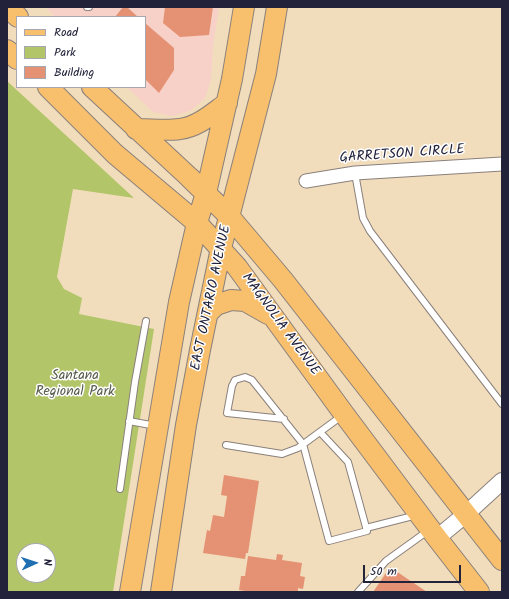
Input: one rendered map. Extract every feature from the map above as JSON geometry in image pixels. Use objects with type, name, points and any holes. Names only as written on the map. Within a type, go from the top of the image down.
[{"type":"main road","points":[[7,7],[17,16]]},
{"type":"main road","name":"EAST ONTARIO AVENUE","points":[[130,592],[179,302],[227,103],[244,7]]},
{"type":"main road","name":"EAST ONTARIO AVENUE","points":[[161,592],[186,424],[208,313],[221,248],[266,74],[277,7]]},
{"type":"main road","points":[[7,50],[16,58]]},
{"type":"main road","name":"MAGNOLIA AVENUE","points":[[49,88],[115,154],[197,223],[221,248],[237,267],[344,414],[479,592]]},
{"type":"main road","name":"MAGNOLIA AVENUE","points":[[93,88],[230,216],[283,280],[502,560]]},
{"type":"main road","points":[[136,128],[180,129],[188,127],[208,117],[227,103]]},
{"type":"main road","points":[[208,313],[216,305],[231,300],[245,301],[275,318]]},
{"type":"street","name":"GARRETSON CIRCLE","points":[[306,181],[354,173],[502,164]]},
{"type":"street","points":[[429,527],[466,514],[502,481]]},
{"type":"lane","points":[[354,173],[363,218],[370,231],[502,404]]},
{"type":"lane","points":[[120,489],[129,421],[146,321]]},
{"type":"lane","points":[[284,419],[227,413],[232,386],[235,380],[245,377],[252,380],[284,419],[303,444],[329,541],[367,531],[348,462],[320,432]]},
{"type":"lane","points":[[226,445],[282,454],[298,448],[344,414]]},
{"type":"lane","points":[[129,421],[158,426]]},
{"type":"lane","points":[[366,528],[429,527]]},
{"type":"lane","points":[[358,592],[386,561],[429,527]]},
{"type":"shaded area","points":[[45,7],[219,7],[213,47],[211,80],[205,98],[190,111],[172,116],[153,112],[128,88],[146,88],[146,16],[54,16]]},
{"type":"green space","name":"Santana Regional Park","points":[[7,81],[134,198],[73,189],[57,277],[64,289],[82,298],[79,314],[154,329],[113,592],[7,592]]},
{"type":"building","points":[[123,7],[127,7],[137,16],[116,16]]},
{"type":"building","points":[[165,7],[213,7],[209,35],[180,37],[163,23]]},
{"type":"building","points":[[146,24],[174,48],[174,70],[159,93],[146,80]]},
{"type":"building","points":[[224,475],[259,481],[248,553],[246,553],[245,559],[203,553],[207,530],[210,531],[213,515],[224,517],[227,496],[221,495]]},
{"type":"building","points":[[277,554],[283,555],[282,560],[302,563],[300,576],[305,577],[303,589],[298,588],[298,592],[251,592],[239,590],[241,576],[245,576],[248,556],[276,560]]},
{"type":"building","points":[[390,567],[427,592],[373,592]]}]
